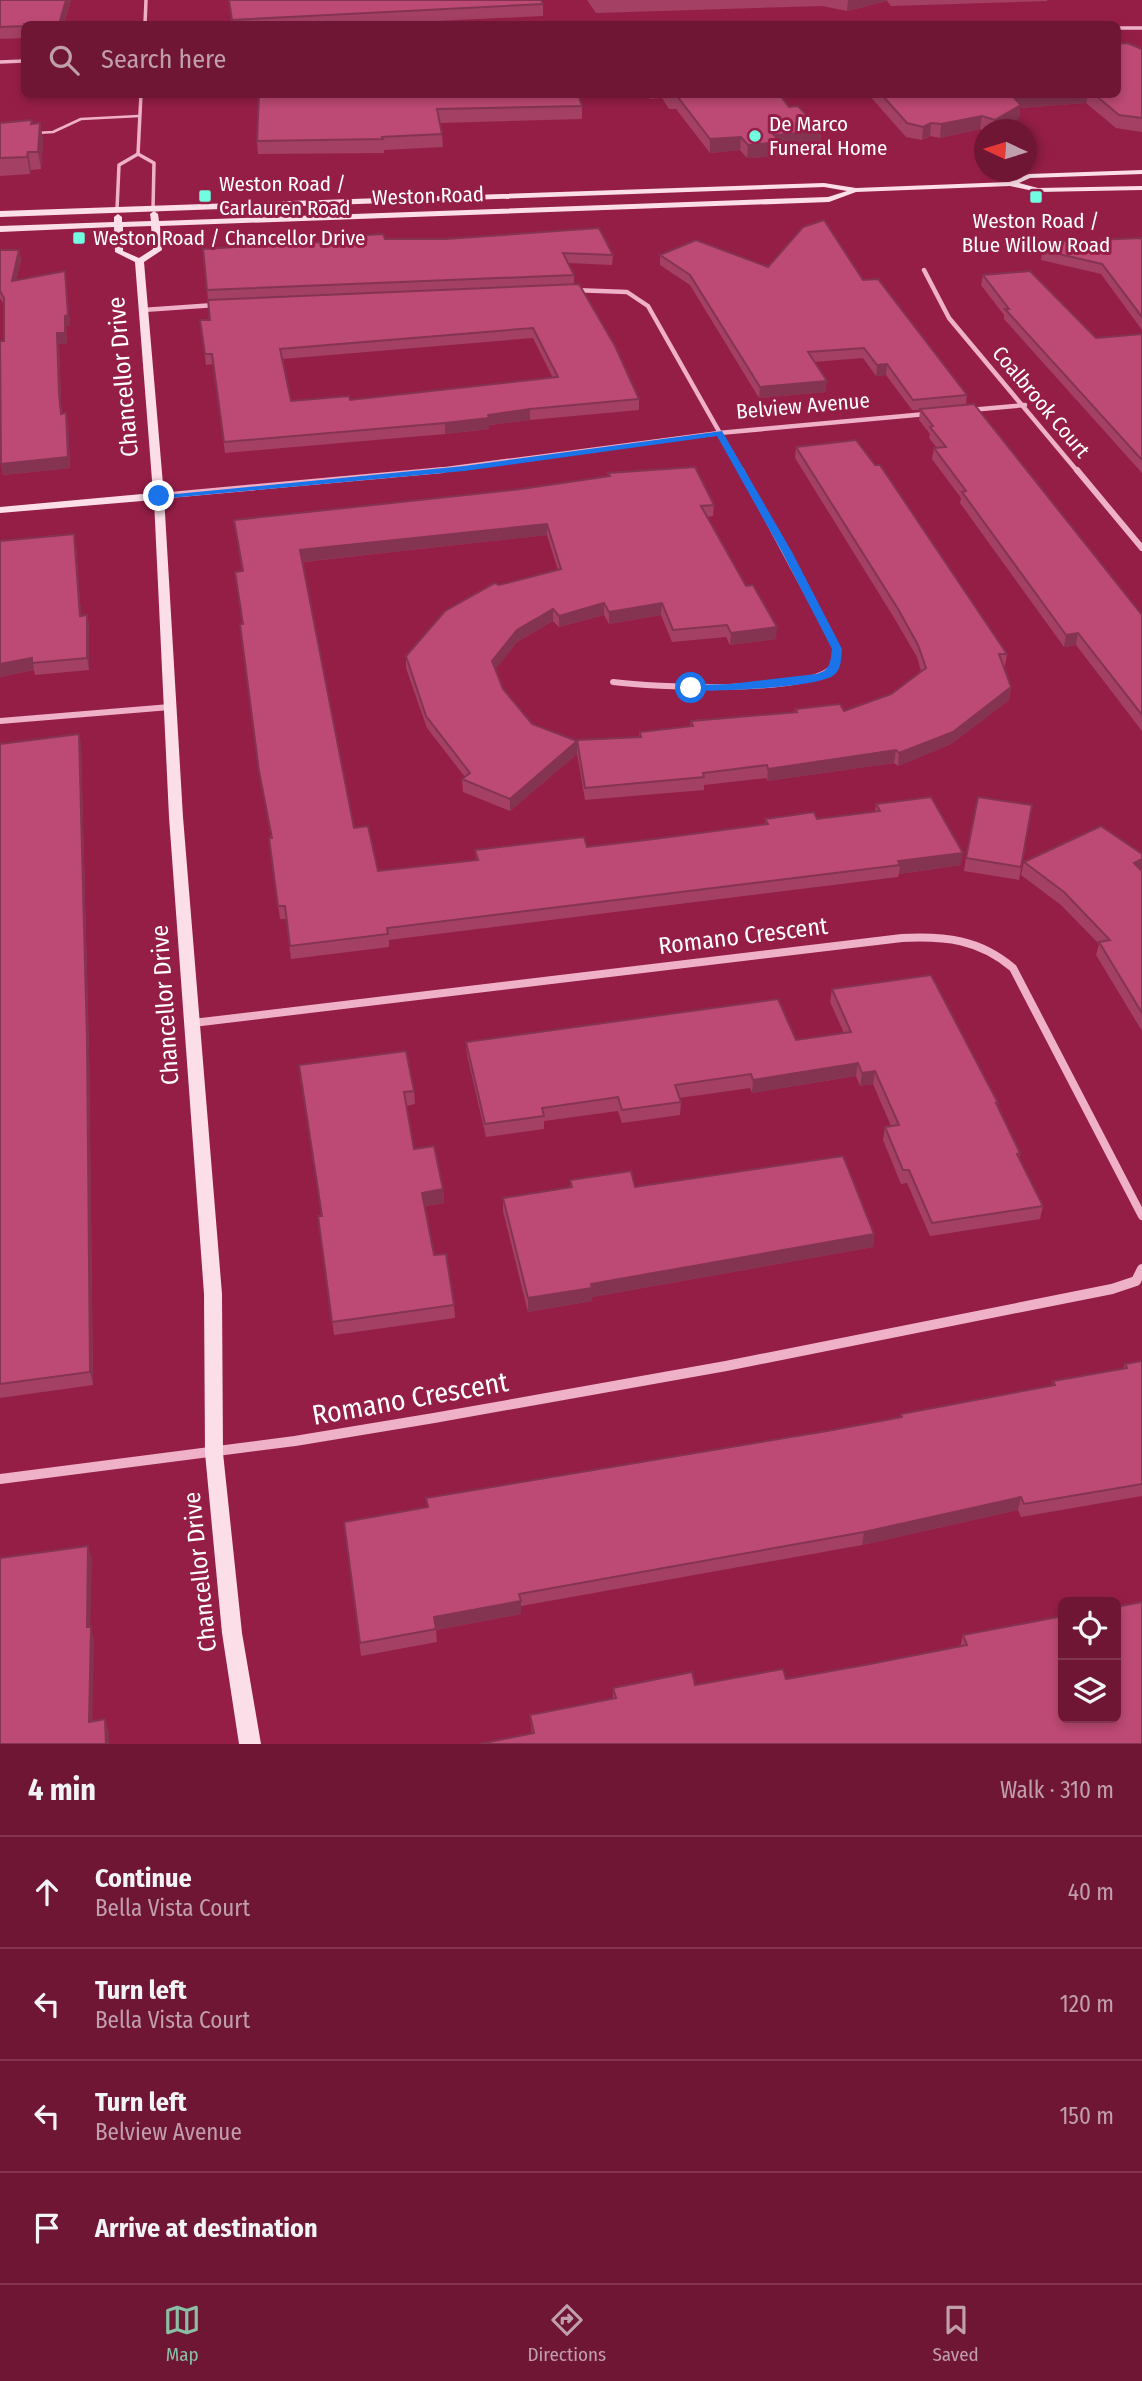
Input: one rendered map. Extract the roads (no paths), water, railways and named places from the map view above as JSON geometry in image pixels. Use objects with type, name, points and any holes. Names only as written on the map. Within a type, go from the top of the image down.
[{"type":"main road","name":"Weston Road","points":[[1010,184],[1029,176],[1141,173]]},
{"type":"main road","name":"Weston Road","points":[[0,214],[824,185],[856,190],[1010,184],[1038,190],[1142,188]]},
{"type":"main road","name":"Weston Road","points":[[0,229],[829,199],[856,190]]},
{"type":"main road","points":[[153,209],[156,223]]},
{"type":"main road","points":[[117,210],[119,224]]},
{"type":"main road","name":"Chancellor Drive","points":[[139,261],[158,250],[156,223]]},
{"type":"main road","name":"Chancellor Drive","points":[[119,224],[119,252],[139,261]]},
{"type":"main road","name":"Chancellor Drive","points":[[139,261],[159,496],[170,707],[213,1294],[214,1453],[232,1633],[250,1744]]},
{"type":"main road","name":"Belview Avenue","points":[[0,510],[159,496]]},
{"type":"street","points":[[145,21],[146,0]]},
{"type":"street","points":[[1121,29],[1142,28]]},
{"type":"street","points":[[0,62],[21,61]]},
{"type":"street","points":[[138,154],[141,98]]},
{"type":"street","points":[[138,154],[154,163],[153,209]]},
{"type":"street","points":[[117,210],[119,165],[138,154]]},
{"type":"street","name":"Coalbrook Court","points":[[924,270],[950,318],[1142,548]]},
{"type":"street","points":[[566,290],[627,292],[648,306],[787,552],[837,649],[835,666],[831,673],[818,677],[730,687],[660,689],[612,682]]},
{"type":"street","points":[[143,310],[221,304]]},
{"type":"street","points":[[958,411],[1025,405]]},
{"type":"street","name":"Belview Avenue","points":[[159,496],[464,468],[719,433],[931,414]]},
{"type":"street","points":[[0,721],[170,707]]},
{"type":"street","name":"Romano Crescent","points":[[193,1023],[902,938],[964,938],[985,946],[1013,968],[1142,1216]]},
{"type":"street","name":"Romano Crescent","points":[[0,1479],[214,1453],[338,1434],[887,1336],[1112,1289],[1136,1281],[1142,1269]]},
{"type":"lane","points":[[34,133],[53,132],[81,119],[139,116]]},
{"type":"place","name":"De Marco Funeral Home","points":[[755,136]]},
{"type":"place","name":"Weston Road / Carlauren Road","points":[[205,196]]},
{"type":"place","name":"Weston Road / Blue Willow Road","points":[[1036,197]]},
{"type":"place","name":"Weston Road / Chancellor Drive","points":[[79,238]]}]
